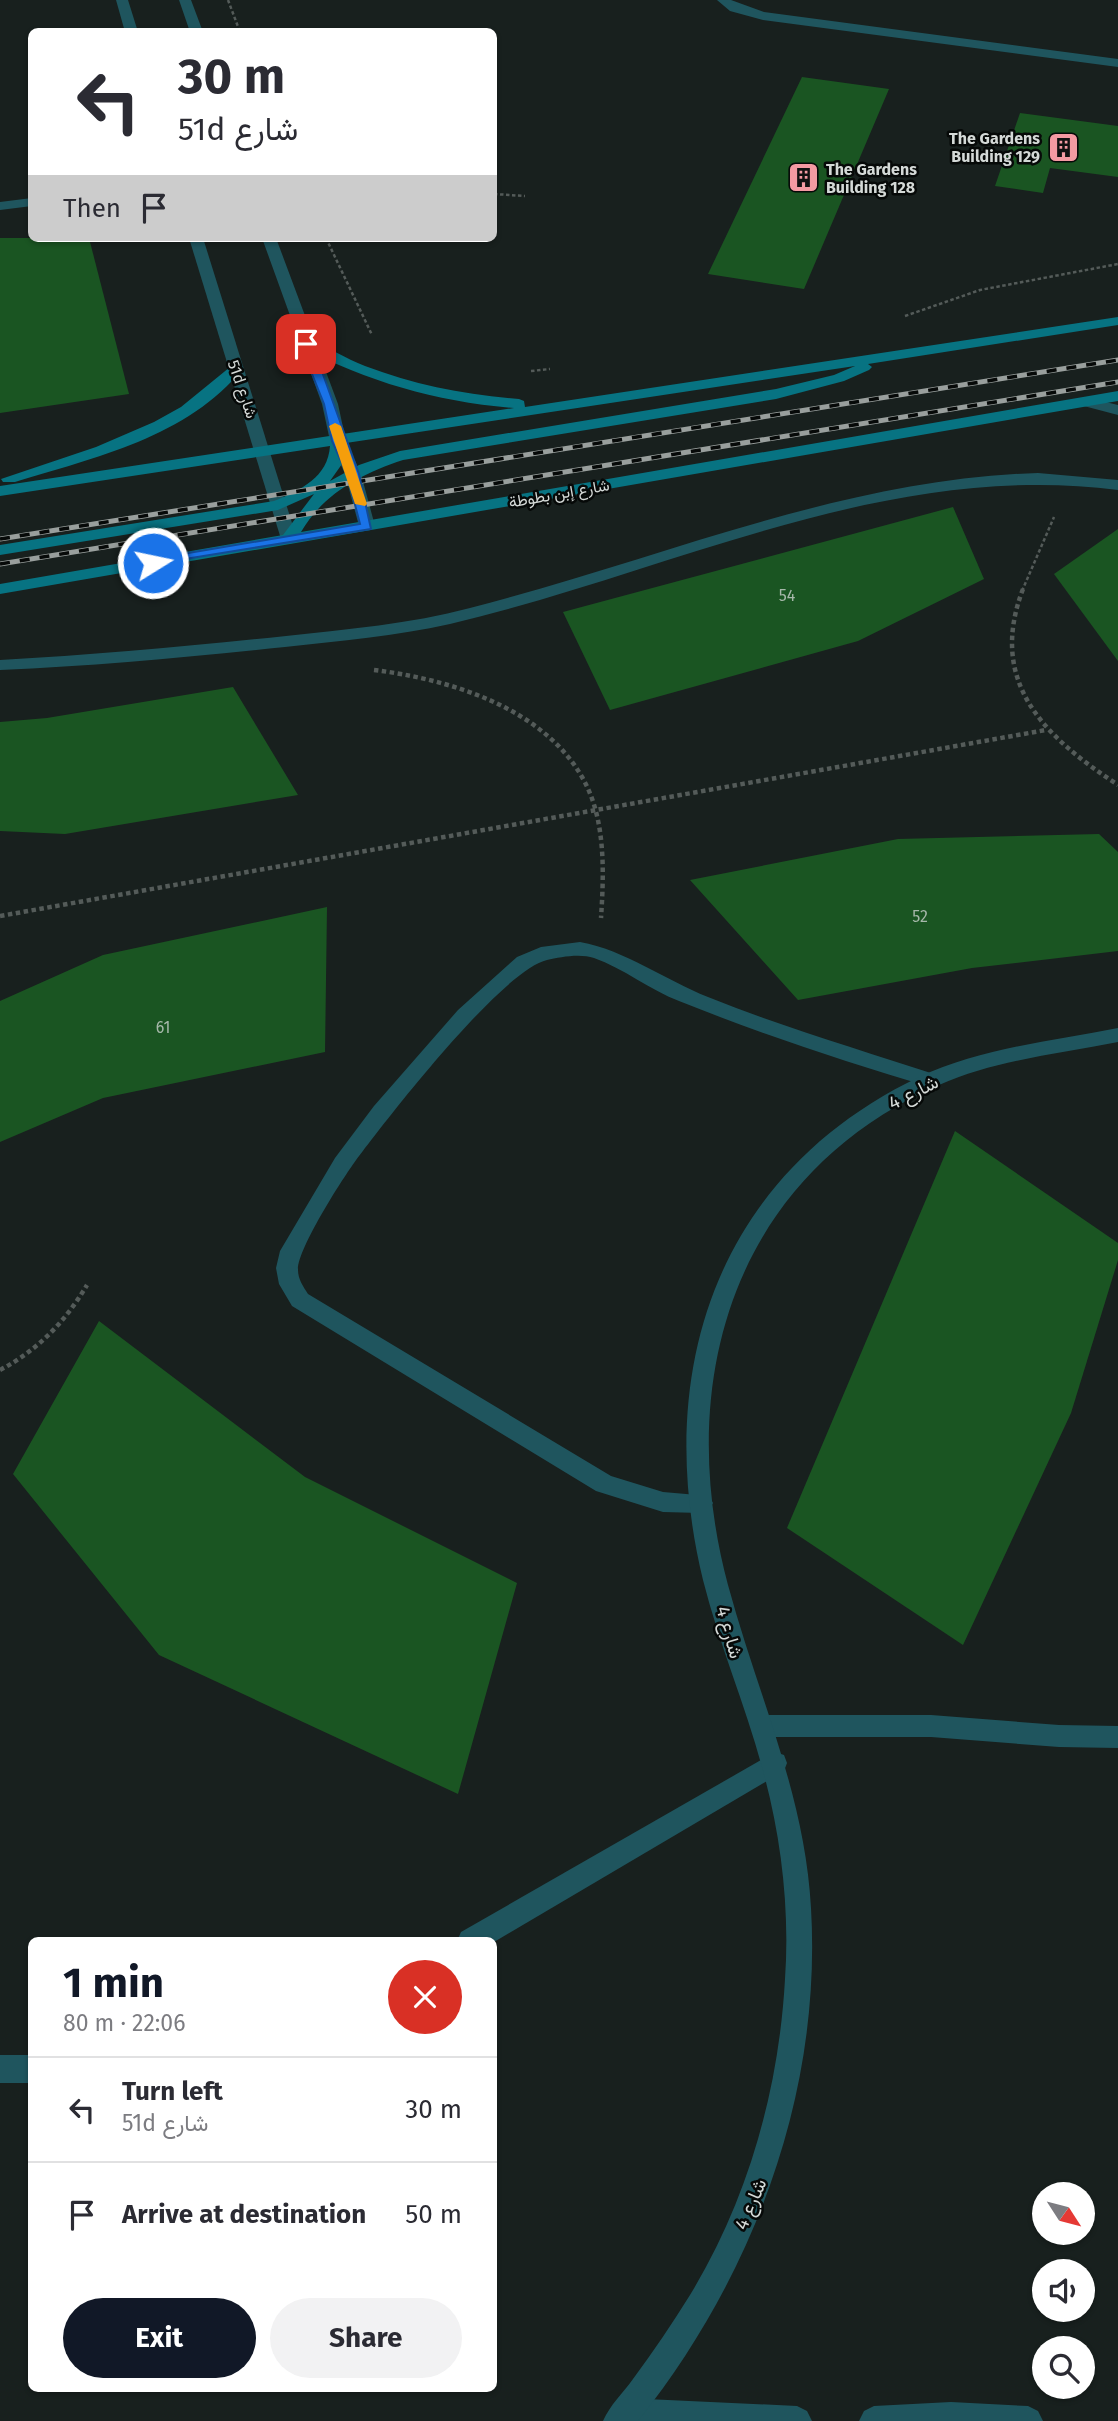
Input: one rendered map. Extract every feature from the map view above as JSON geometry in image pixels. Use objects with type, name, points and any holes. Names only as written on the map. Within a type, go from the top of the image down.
[{"type":"main road","points":[[0,491],[1118,321]]},
{"type":"main road","points":[[306,344],[394,383],[446,395],[559,406]]},
{"type":"main road","points":[[289,539],[302,514],[323,492],[353,474],[400,456],[798,390],[839,378],[884,356]]},
{"type":"main road","points":[[0,482],[149,432],[200,402],[235,368]]},
{"type":"main road","name":"شارع إبن بطوطة","points":[[0,589],[1118,396]]},
{"type":"main road","points":[[0,550],[278,505],[296,498],[324,480],[339,454],[338,441]]},
{"type":"street","points":[[122,0],[131,28]]},
{"type":"street","points":[[186,0],[196,28]]},
{"type":"street","points":[[723,0],[734,8],[762,16],[1118,63]]},
{"type":"street","points":[[0,206],[28,202]]},
{"type":"street","name":"51d شارع","points":[[197,242],[235,368],[253,415],[261,452],[289,539]]},
{"type":"street","points":[[271,242],[306,344],[330,404],[338,441],[353,474],[367,526]]},
{"type":"street","points":[[1085,402],[1118,410]]},
{"type":"street","points":[[0,665],[125,658],[411,626],[470,614],[763,527],[945,482],[1032,476],[1118,485]]},
{"type":"street","points":[[701,1503],[663,1502],[604,1484],[300,1300],[290,1284],[287,1268],[291,1251],[342,1164],[380,1111],[465,1016],[511,973],[532,958],[560,950],[598,952],[670,990],[717,1009],[930,1080]]},
{"type":"street","name":"شارع 4","points":[[621,2417],[683,2334],[730,2252],[765,2168],[787,2082],[801,1966],[791,1838],[775,1763],[730,1636],[707,1546],[701,1503],[695,1447],[698,1393],[707,1341],[723,1293],[746,1247],[772,1205],[806,1168],[843,1134],[885,1105],[930,1080],[1020,1055],[1118,1035]]},
{"type":"street","points":[[764,1726],[931,1726],[1033,1735],[1118,1737]]},
{"type":"street","points":[[477,1937],[775,1763]]},
{"type":"street","points":[[0,2069],[28,2068]]},
{"type":"street","points":[[621,2417],[797,2421]]},
{"type":"street","points":[[874,2421],[951,2417],[1028,2421]]},
{"type":"path","points":[[228,0],[238,28]]},
{"type":"path","points":[[497,194],[525,196]]},
{"type":"path","points":[[328,242],[394,383]]},
{"type":"path","points":[[898,318],[980,290],[1118,264]]},
{"type":"path","points":[[519,370],[560,369]]},
{"type":"path","points":[[1055,514],[1013,620],[1010,656],[1021,693],[1045,730],[1079,761],[1118,785]]},
{"type":"path","points":[[369,670],[445,683],[527,719],[581,775],[594,810],[604,876],[598,952]]},
{"type":"path","points":[[0,916],[1045,730]]},
{"type":"path","points":[[0,1370],[45,1341],[70,1315],[87,1285]]},
{"type":"building","name":"The Gardens Building 128","points":[[802,77],[889,89],[804,289],[708,274]]},
{"type":"building","name":"The Gardens Building 129","points":[[1020,113],[1118,126],[1118,177],[1050,168],[1043,193],[995,186]]},
{"type":"building","points":[[0,238],[28,238],[28,242],[90,242],[129,394],[0,413]]},
{"type":"building","points":[[953,507],[984,579],[858,641],[610,710],[563,612]]},
{"type":"building","points":[[1118,529],[1118,661],[1054,574]]},
{"type":"building","points":[[233,687],[298,795],[65,834],[0,831],[0,722],[47,718]]},
{"type":"building","points":[[1099,834],[1118,852],[1118,951],[972,968],[798,1000],[690,880],[898,839]]},
{"type":"building","points":[[327,907],[325,1052],[103,1098],[0,1142],[0,1001],[103,955]]},
{"type":"building","points":[[955,1131],[1118,1243],[1118,1260],[1071,1413],[963,1645],[787,1528]]},
{"type":"building","points":[[99,1321],[305,1477],[517,1583],[458,1794],[159,1655],[13,1474]]},
{"type":"railway","points":[[0,539],[1118,360]]},
{"type":"railway","points":[[0,564],[1118,382]]},
{"type":"slow traffic","points":[[335,426],[361,504]]},
{"type":"place","name":"The Gardens Building 129","points":[[1063,147]]},
{"type":"place","name":"The Gardens Building 128","points":[[803,178]]},
{"type":"route","points":[[153,563],[367,526],[353,474],[338,441],[330,404],[306,344]]}]
